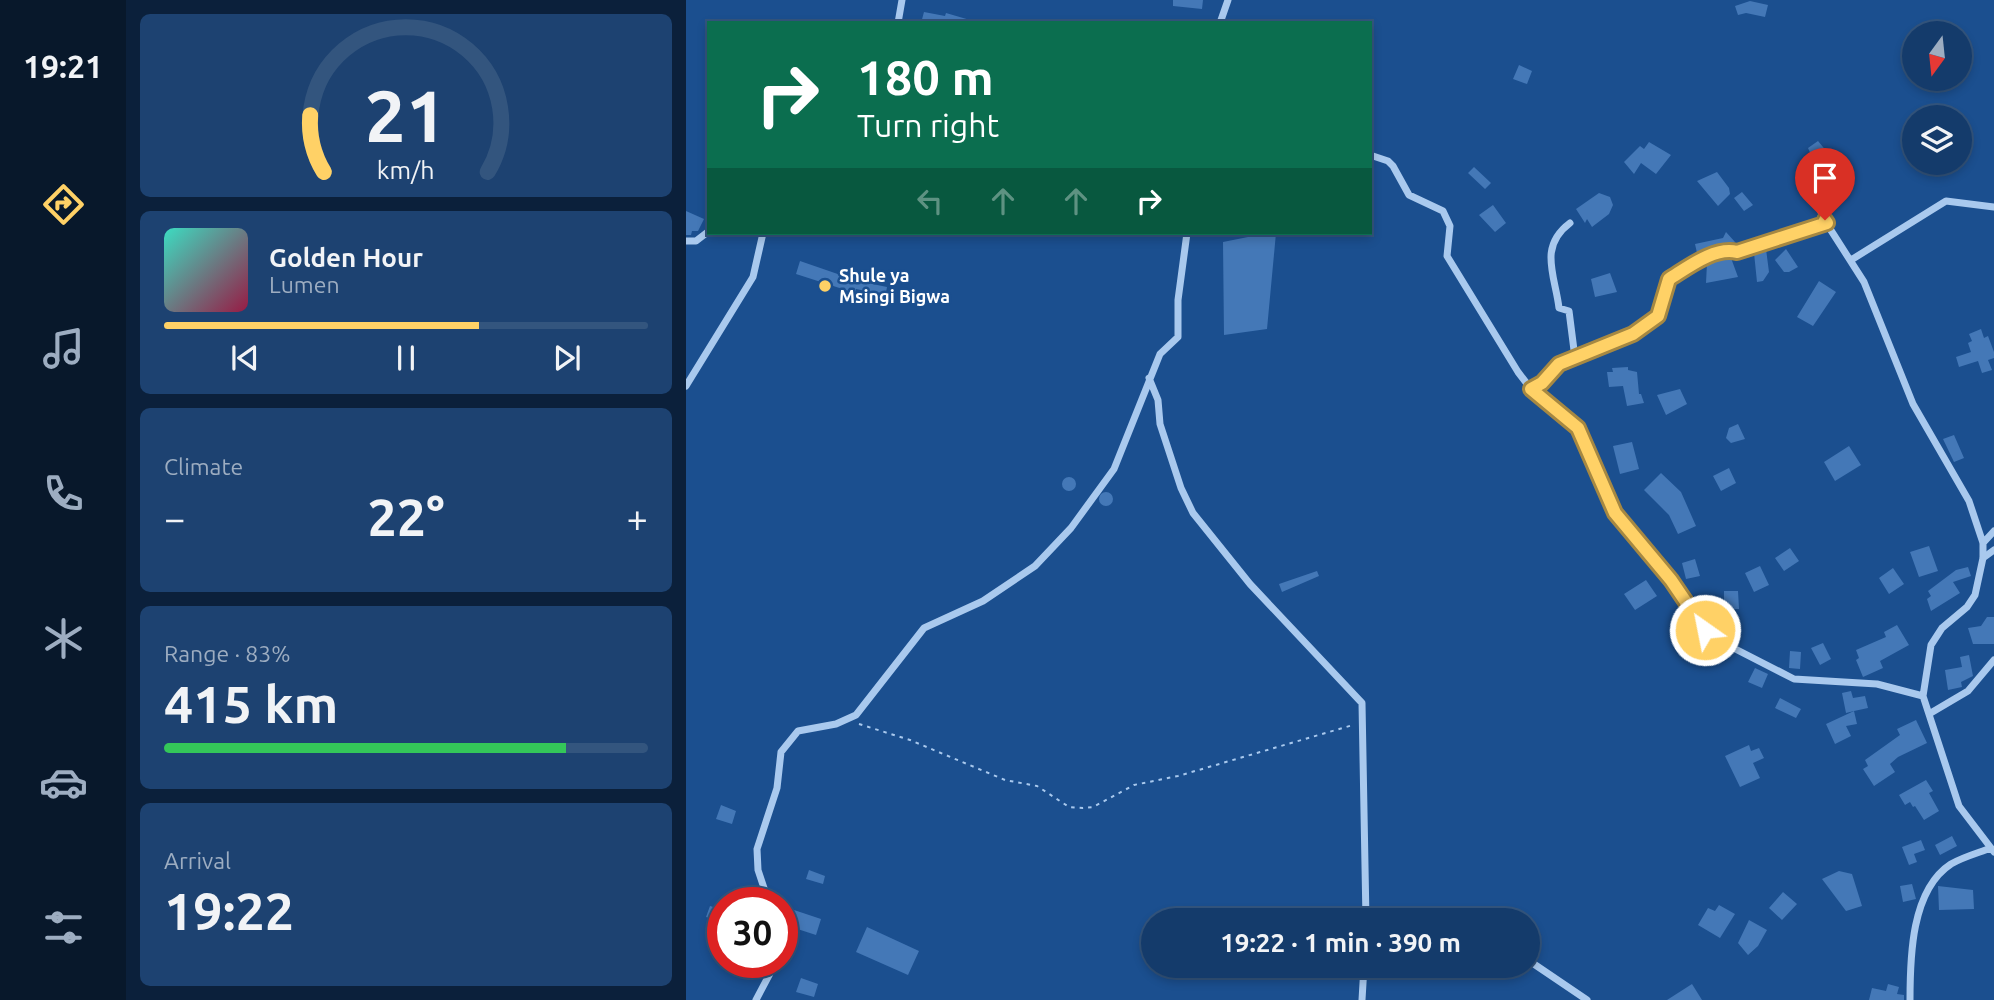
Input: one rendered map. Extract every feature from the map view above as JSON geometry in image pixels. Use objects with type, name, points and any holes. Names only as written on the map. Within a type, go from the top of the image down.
[{"type":"street","points":[[899,21],[902,15],[902,0]]},
{"type":"street","points":[[1221,21],[1228,0]]},
{"type":"street","points":[[1372,156],[1388,161],[1393,166],[1409,195],[1443,211],[1450,226],[1447,256],[1531,389],[1578,428],[1615,513],[1671,580],[1712,637],[1760,664],[1794,679],[1877,684],[1923,696]]},
{"type":"street","points":[[1814,196],[1827,223],[1864,282],[1913,404],[1969,501],[1983,543],[1983,558],[1971,603],[1942,628],[1931,645],[1923,696],[1959,806],[1992,850],[1950,865],[1933,883],[1922,908],[1914,940],[1910,1000]]},
{"type":"street","points":[[1852,260],[1946,201],[1994,207]]},
{"type":"street","points":[[1570,223],[1555,235],[1551,257],[1559,308],[1569,311],[1575,358]]},
{"type":"street","points":[[1531,389],[1542,383],[1559,364],[1633,334],[1658,316],[1669,279],[1703,258],[1731,250],[1737,252],[1827,223]]},
{"type":"street","points":[[686,241],[695,241],[707,232]]},
{"type":"street","points":[[686,386],[753,277],[763,235]]},
{"type":"street","points":[[764,887],[758,870],[757,849],[777,788],[781,752],[798,731],[846,721],[868,702],[924,628],[977,605],[1027,573],[1072,528],[1114,469],[1160,354],[1178,337],[1178,300],[1187,235]]},
{"type":"street","points":[[1149,378],[1158,400],[1160,424],[1181,488],[1193,513],[1251,584],[1360,701],[1364,722],[1366,908]]},
{"type":"street","points":[[1983,543],[1994,531]]},
{"type":"street","points":[[1983,558],[1994,550]]},
{"type":"street","points":[[1929,714],[1965,694],[1994,660]]},
{"type":"street","points":[[1540,968],[1587,1000]]},
{"type":"street","points":[[756,1000],[768,978]]},
{"type":"street","points":[[1362,1000],[1363,978]]},
{"type":"path","points":[[846,721],[910,740],[1005,780],[1037,786],[1047,791],[1059,803],[1083,808],[1093,807],[1135,785],[1178,776],[1364,722]]},
{"type":"building","points":[[1173,0],[1203,0],[1202,9],[1173,6]]},
{"type":"building","points":[[1750,1],[1768,5],[1765,17],[1746,13],[1738,15],[1735,6]]},
{"type":"building","points":[[924,12],[945,16],[946,13],[970,20],[970,21],[922,21]]},
{"type":"building","points":[[1519,65],[1532,71],[1527,84],[1513,79]]},
{"type":"building","points":[[1818,141],[1843,171],[1831,181],[1821,177],[1808,148]]},
{"type":"building","points":[[1649,142],[1671,155],[1656,174],[1641,163],[1634,174],[1624,162],[1640,146],[1644,149]]},
{"type":"building","points":[[1474,167],[1491,183],[1485,189],[1468,173]]},
{"type":"building","points":[[1717,172],[1729,188],[1730,194],[1718,206],[1697,181]]},
{"type":"building","points":[[1742,192],[1753,205],[1744,211],[1734,198]]},
{"type":"building","points":[[1599,193],[1610,197],[1613,205],[1609,214],[1592,227],[1587,219],[1585,223],[1576,209]]},
{"type":"building","points":[[1493,205],[1506,223],[1495,232],[1479,215]]},
{"type":"building","points":[[686,211],[704,219],[698,231],[692,231],[691,235],[686,235]]},
{"type":"building","points":[[1726,232],[1735,242],[1697,253],[1695,244],[1723,238]]},
{"type":"building","points":[[1258,235],[1276,235],[1267,329],[1224,335],[1223,242]]},
{"type":"building","points":[[1766,249],[1769,272],[1763,281],[1757,282],[1754,253]]},
{"type":"building","points":[[1786,249],[1798,267],[1789,272],[1784,272],[1775,260]]},
{"type":"building","points":[[1731,258],[1738,277],[1706,283],[1707,263]]},
{"type":"building","points":[[800,261],[858,281],[887,287],[884,303],[873,301],[875,293],[856,289],[855,293],[796,274]]},
{"type":"building","points":[[1610,273],[1617,292],[1595,297],[1591,279]]},
{"type":"building","points":[[1819,281],[1836,292],[1813,326],[1797,317]]},
{"type":"building","points":[[1981,329],[1984,338],[1988,336],[1994,352],[1994,358],[1988,360],[1992,370],[1982,373],[1978,361],[1959,367],[1956,357],[1971,352],[1968,343],[1972,341],[1969,334]]},
{"type":"building","points":[[1628,367],[1628,370],[1637,372],[1639,394],[1644,403],[1627,406],[1623,386],[1609,387],[1607,372],[1613,372],[1612,368]]},
{"type":"building","points":[[1680,389],[1687,404],[1666,415],[1657,395]]},
{"type":"building","points":[[1738,424],[1745,439],[1731,443],[1726,438],[1729,428]]},
{"type":"building","points":[[1954,435],[1964,458],[1954,462],[1943,439]]},
{"type":"building","points":[[1632,442],[1639,469],[1620,474],[1613,446]]},
{"type":"building","points":[[1849,446],[1861,465],[1835,481],[1824,462]]},
{"type":"building","points":[[1729,468],[1736,483],[1721,491],[1713,476]]},
{"type":"building","points":[[1661,473],[1681,492],[1696,526],[1678,534],[1669,515],[1644,490]]},
{"type":"building","points":[[1066,477],[1072,477],[1076,484],[1072,491],[1066,491],[1062,487],[1062,481]]},
{"type":"building","points":[[1106,492],[1111,494],[1111,504],[1106,506],[1101,504],[1099,499],[1101,494]]},
{"type":"building","points":[[1929,546],[1938,571],[1919,577],[1910,552]]},
{"type":"building","points":[[1790,548],[1799,561],[1784,571],[1775,558]]},
{"type":"building","points":[[1695,559],[1700,576],[1686,579],[1682,563]]},
{"type":"building","points":[[1760,566],[1769,585],[1754,592],[1745,573]]},
{"type":"building","points":[[1968,567],[1971,576],[1953,582],[1960,593],[1931,611],[1927,599],[1931,596],[1928,591],[1956,570]]},
{"type":"building","points":[[1893,568],[1904,584],[1889,594],[1879,578]]},
{"type":"building","points":[[1317,571],[1319,576],[1282,592],[1279,584]]},
{"type":"building","points":[[1646,580],[1657,596],[1635,610],[1624,594]]},
{"type":"building","points":[[1724,591],[1738,591],[1739,609],[1724,609]]},
{"type":"building","points":[[1683,610],[1689,620],[1676,624],[1673,613]]},
{"type":"building","points":[[1731,610],[1732,626],[1717,627],[1716,611]]},
{"type":"building","points":[[1987,617],[1994,617],[1994,644],[1973,644],[1968,628],[1981,626]]},
{"type":"building","points":[[1897,625],[1909,645],[1880,661],[1883,668],[1863,677],[1856,660],[1859,658],[1856,650],[1886,637],[1884,632]]},
{"type":"building","points":[[1823,643],[1831,659],[1820,665],[1811,648]]},
{"type":"building","points":[[1790,651],[1801,652],[1800,669],[1789,668]]},
{"type":"building","points":[[1969,655],[1973,676],[1961,682],[1962,687],[1948,690],[1945,670],[1962,667],[1960,657]]},
{"type":"building","points":[[1755,668],[1768,674],[1762,688],[1748,682]]},
{"type":"building","points":[[1851,691],[1853,698],[1865,696],[1868,708],[1846,713],[1842,693]]},
{"type":"building","points":[[1780,698],[1801,709],[1796,718],[1775,708]]},
{"type":"building","points":[[1854,711],[1857,724],[1846,726],[1851,736],[1835,744],[1826,724]]},
{"type":"building","points":[[1916,720],[1927,743],[1898,757],[1890,764],[1895,772],[1874,786],[1863,769],[1868,766],[1865,760],[1900,735],[1897,729]]},
{"type":"building","points":[[1749,745],[1751,751],[1759,748],[1764,758],[1753,763],[1760,778],[1740,787],[1725,756]]},
{"type":"building","points":[[1926,780],[1933,791],[1929,793],[1939,811],[1924,820],[1915,806],[1910,802],[1905,805],[1899,795]]},
{"type":"building","points":[[721,805],[736,811],[732,824],[716,819]]},
{"type":"building","points":[[1952,836],[1957,846],[1940,855],[1935,845]]},
{"type":"building","points":[[1921,840],[1925,850],[1914,854],[1917,862],[1909,865],[1902,847]]},
{"type":"building","points":[[809,870],[825,876],[823,884],[806,879]]},
{"type":"building","points":[[1839,871],[1852,874],[1862,906],[1846,911],[1822,879]]},
{"type":"building","points":[[1912,884],[1916,899],[1903,902],[1900,886]]},
{"type":"building","points":[[1938,886],[1973,890],[1974,909],[1939,910]]},
{"type":"building","points":[[1783,892],[1797,904],[1782,920],[1769,908]]},
{"type":"building","points":[[1719,905],[1735,914],[1720,938],[1698,925],[1708,908],[1715,911]]},
{"type":"building","points":[[798,911],[821,919],[816,935],[798,929]]},
{"type":"building","points":[[1749,920],[1767,930],[1758,946],[1748,955],[1738,943]]},
{"type":"building","points":[[867,927],[919,951],[908,975],[856,952]]},
{"type":"building","points":[[801,978],[818,984],[814,997],[796,992]]},
{"type":"building","points":[[1692,984],[1702,1000],[1667,1000]]},
{"type":"building","points":[[1888,984],[1899,987],[1897,994],[1904,995],[1904,1000],[1869,1000],[1872,988],[1886,991]]},
{"type":"place","name":"Shule ya Msingi Bigwa","points":[[825,286]]},
{"type":"route","points":[[1705,630],[1671,580],[1615,513],[1597,478],[1578,428],[1569,417],[1531,389],[1542,383],[1559,364],[1633,334],[1658,316],[1669,279],[1703,258],[1731,250],[1737,252],[1827,223],[1825,220]]}]
